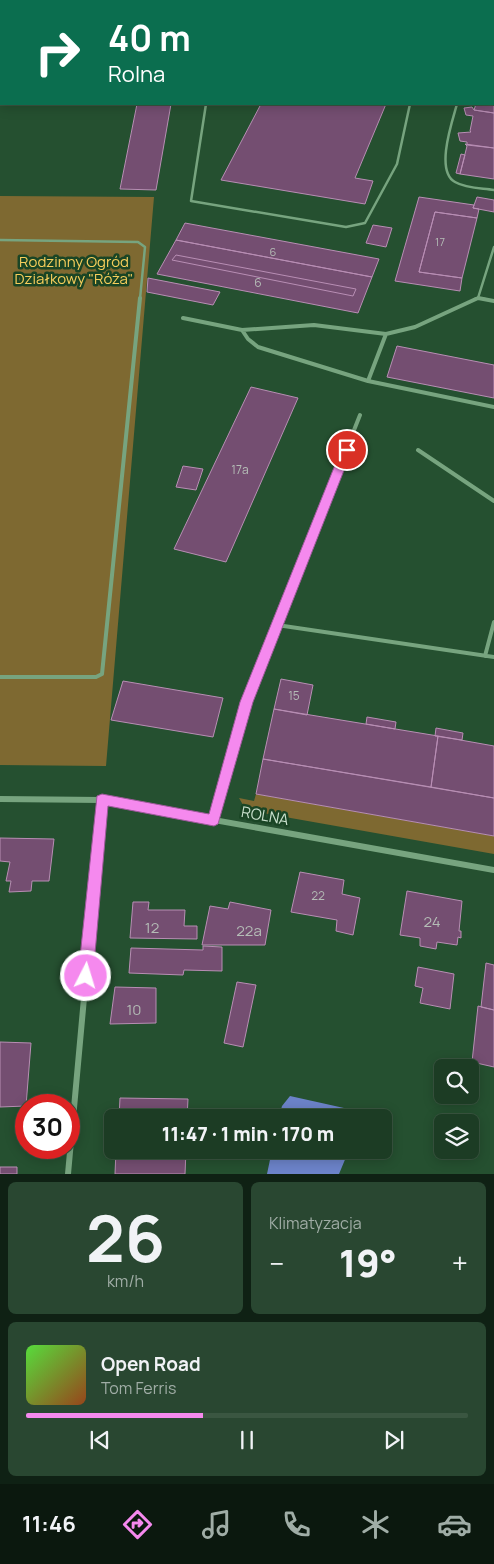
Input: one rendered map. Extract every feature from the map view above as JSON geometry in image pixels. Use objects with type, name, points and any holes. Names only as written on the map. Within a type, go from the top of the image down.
[{"type":"street","name":"ROLNA","points":[[0,799],[102,800],[494,870]]},
{"type":"street","points":[[68,1174],[102,800]]},
{"type":"lane","points":[[206,105],[192,201],[346,227],[365,223],[397,164],[410,105]]},
{"type":"lane","points":[[457,105],[444,163],[447,174],[452,181],[458,184],[494,190]]},
{"type":"lane","points":[[0,240],[138,242],[145,247],[102,674],[96,677],[0,677]]},
{"type":"lane","points":[[478,298],[494,247]]},
{"type":"lane","points":[[183,318],[242,330],[314,325],[386,334],[415,327],[478,298],[494,301]]},
{"type":"lane","points":[[242,330],[248,339],[258,347],[368,381],[494,407]]},
{"type":"lane","points":[[368,381],[386,334]]},
{"type":"lane","points":[[214,820],[246,702],[360,415]]},
{"type":"lane","points":[[418,450],[494,501]]},
{"type":"lane","points":[[485,656],[494,622]]},
{"type":"lane","points":[[277,625],[494,658]]},
{"type":"green space","name":"Rodzinny Ogród Działkowy \"Róża\"","points":[[0,196],[154,197],[106,766],[0,765]]},
{"type":"green space","points":[[256,794],[494,836],[494,854],[246,810],[239,798],[254,801]]},
{"type":"water","points":[[290,1096],[345,1109],[281,1109]]},
{"type":"water","points":[[270,1159],[345,1159],[339,1174],[267,1174]]},
{"type":"building","points":[[137,105],[171,105],[156,190],[120,189]]},
{"type":"building","points":[[260,105],[386,105],[355,178],[373,181],[365,204],[221,180]]},
{"type":"building","points":[[476,105],[494,105],[494,113],[474,110]]},
{"type":"building","points":[[472,107],[474,110],[494,113],[494,148],[467,145],[467,142],[460,141],[458,133],[471,132],[473,116],[466,115],[464,108]]},
{"type":"building","points":[[465,144],[494,148],[494,179],[460,174],[467,146]]},
{"type":"building","points":[[461,154],[465,155],[460,174],[456,173]]},
{"type":"building","points":[[419,197],[474,205],[473,208],[479,209],[477,218],[435,212],[419,272],[462,278],[460,291],[395,281]]},
{"type":"building","points":[[477,197],[494,200],[494,212],[473,208]]},
{"type":"building","points":[[435,212],[477,218],[462,278],[419,272]]},
{"type":"building","points":[[185,223],[379,259],[372,277],[176,240]]},
{"type":"building","points":[[373,225],[392,228],[386,247],[366,243]]},
{"type":"building","points":[[176,240],[372,277],[358,313],[157,274]]},
{"type":"building","points":[[176,255],[356,289],[353,296],[172,260]]},
{"type":"building","points":[[148,278],[220,292],[213,305],[147,292]]},
{"type":"building","points":[[397,346],[494,365],[494,398],[387,377]]},
{"type":"building","points":[[251,387],[298,398],[226,562],[174,549]]},
{"type":"building","points":[[183,466],[203,469],[196,490],[176,487]]},
{"type":"building","points":[[281,679],[313,685],[307,715],[274,709]]},
{"type":"building","points":[[123,681],[223,698],[213,737],[111,720]]},
{"type":"building","points":[[274,709],[438,736],[431,787],[263,759]]},
{"type":"building","points":[[367,717],[396,722],[395,729],[366,724]]},
{"type":"building","points":[[436,728],[463,733],[462,740],[435,736]]},
{"type":"building","points":[[438,736],[494,746],[494,798],[431,787]]},
{"type":"building","points":[[263,759],[494,798],[494,836],[256,794]]},
{"type":"building","points":[[0,838],[54,839],[49,881],[32,881],[31,891],[9,892],[11,881],[6,881],[10,862],[0,861]]},
{"type":"building","points":[[300,872],[344,880],[342,894],[360,898],[353,935],[336,931],[337,920],[291,912]]},
{"type":"building","points":[[407,891],[462,901],[459,931],[461,931],[461,938],[458,937],[457,945],[437,942],[436,949],[420,946],[420,938],[400,935]]},
{"type":"building","points":[[133,902],[149,902],[148,910],[185,910],[184,926],[197,926],[197,939],[130,938]]},
{"type":"building","points":[[230,902],[271,910],[265,945],[202,945],[210,906],[228,909]]},
{"type":"building","points":[[203,946],[222,947],[222,971],[184,970],[183,975],[129,973],[131,948],[203,950]]},
{"type":"building","points":[[486,963],[494,965],[494,1010],[481,1007]]},
{"type":"building","points":[[418,967],[454,974],[450,1009],[420,1003],[423,988],[415,986]]},
{"type":"building","points":[[237,982],[256,985],[243,1047],[224,1043]]},
{"type":"building","points":[[115,987],[156,988],[156,1023],[110,1024]]},
{"type":"building","points":[[478,1006],[494,1010],[494,1067],[479,1064],[479,1059],[472,1059]]},
{"type":"building","points":[[0,1042],[31,1043],[27,1094],[15,1094],[15,1106],[0,1107]]},
{"type":"building","points":[[120,1098],[188,1099],[187,1109],[119,1109]]},
{"type":"building","points":[[116,1159],[186,1159],[185,1174],[115,1174]]},
{"type":"building","points":[[0,1167],[17,1167],[17,1174],[0,1174]]},
{"type":"route","points":[[86,976],[102,800],[214,820],[246,702],[347,450]]}]
